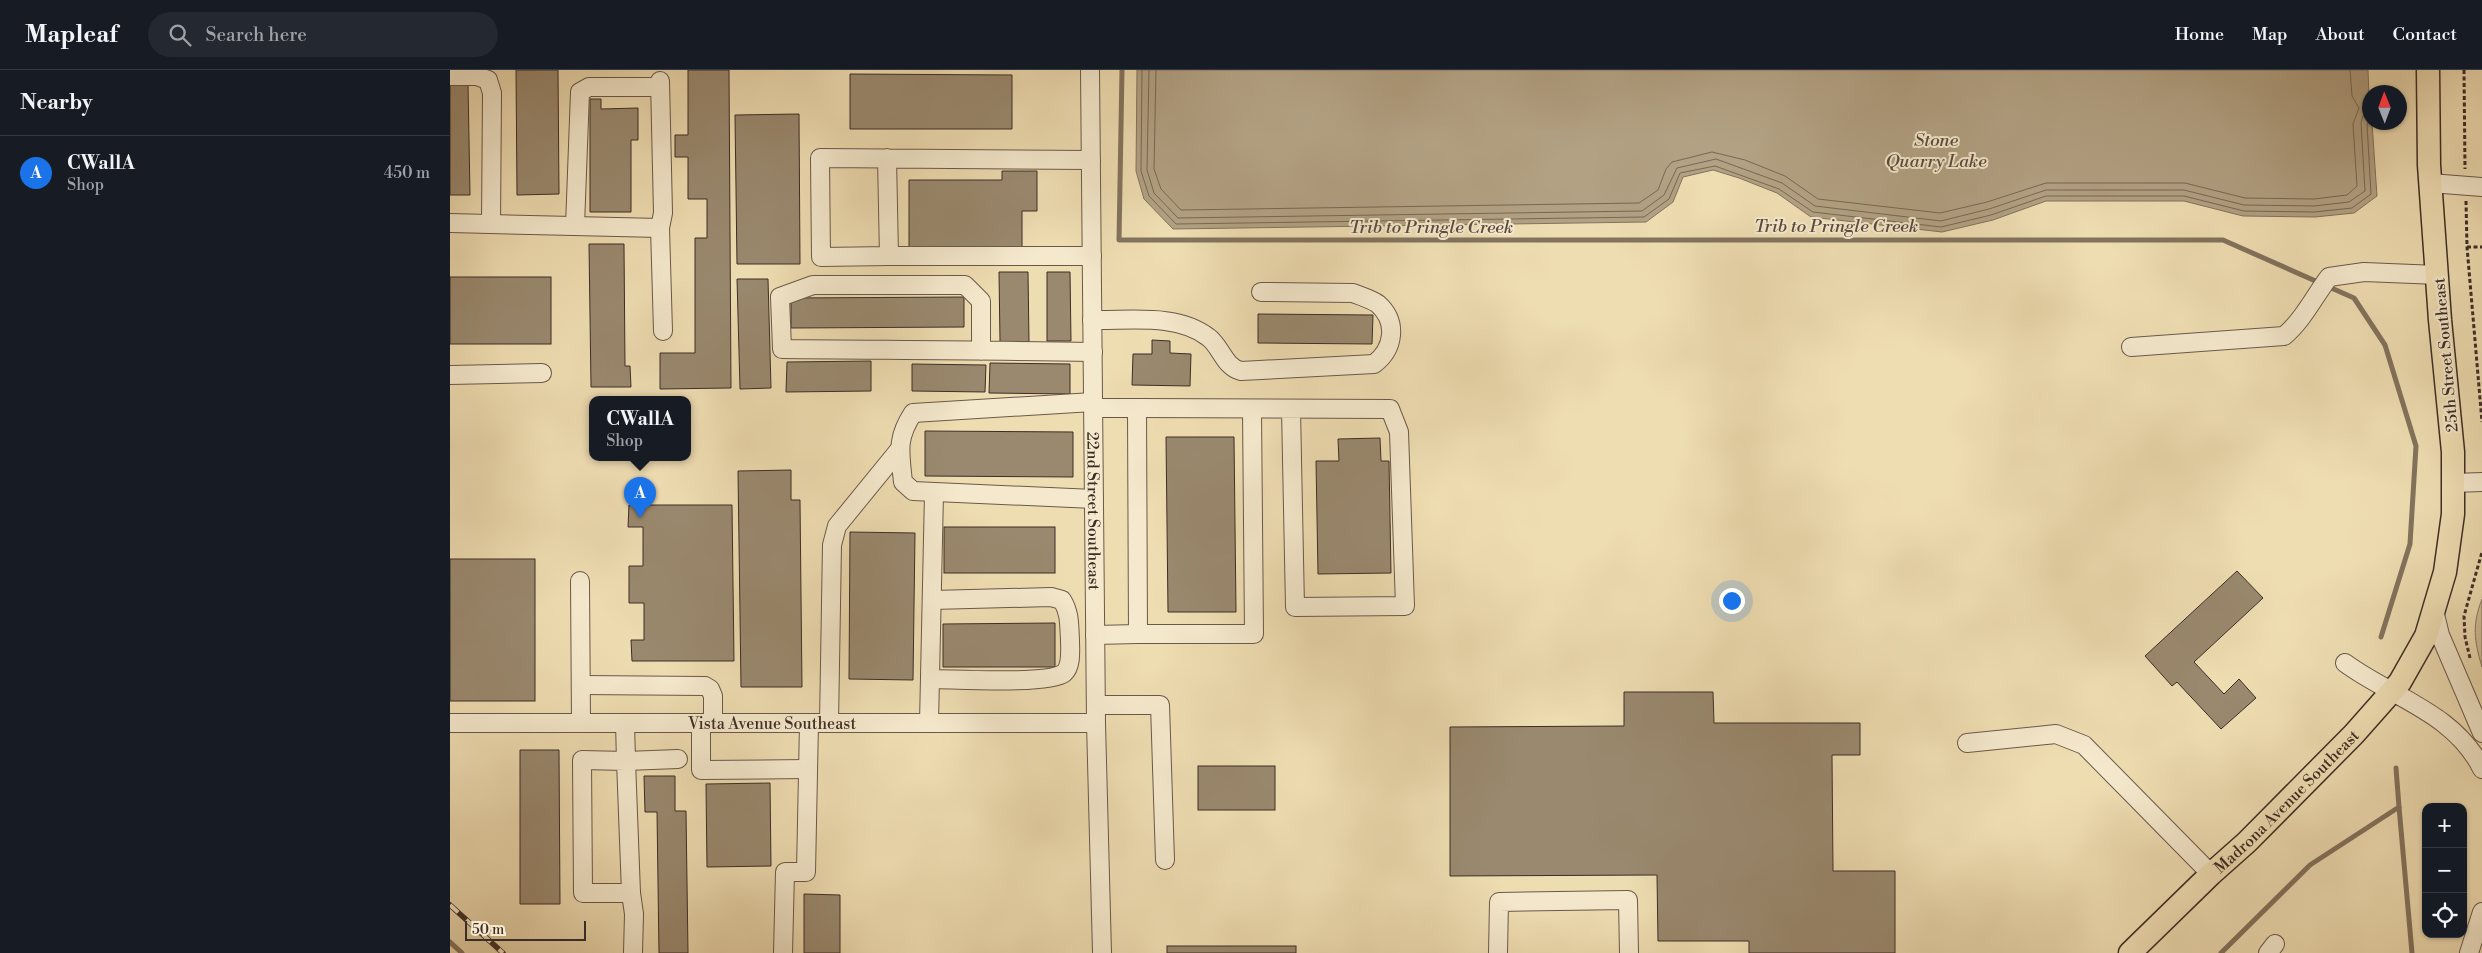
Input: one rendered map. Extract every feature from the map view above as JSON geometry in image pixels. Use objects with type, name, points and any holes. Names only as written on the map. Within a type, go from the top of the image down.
[{"type":"main road","name":"25th Street Southeast","points":[[2426,636],[2449,548],[2453,514],[2454,452],[2440,320],[2430,183],[2428,70]]},
{"type":"main road","name":"Madrona Avenue Southeast","points":[[2130,953],[2253,836],[2354,734],[2391,691],[2413,660],[2426,636]]},
{"type":"street","name":"22nd Street Southeast","points":[[1090,70],[1096,723],[1102,953]]},
{"type":"street","points":[[450,76],[478,76],[488,80],[492,93],[491,224]]},
{"type":"street","points":[[575,226],[580,92],[589,87],[660,84],[663,213],[660,228],[663,331]]},
{"type":"street","points":[[1091,160],[820,158],[821,256],[1092,256]]},
{"type":"street","points":[[887,158],[889,256]]},
{"type":"street","points":[[2430,183],[2474,187]]},
{"type":"street","points":[[450,222],[660,228]]},
{"type":"street","points":[[2131,347],[2284,336],[2298,325],[2312,299],[2328,277],[2364,272],[2438,275]]},
{"type":"street","points":[[981,351],[981,301],[965,284],[813,284],[780,297],[782,350],[1092,352]]},
{"type":"street","points":[[1092,320],[1168,322],[1189,326],[1210,338],[1234,369],[1242,371],[1374,364],[1385,356],[1390,346],[1392,331],[1386,316],[1378,304],[1353,293],[1261,292]]},
{"type":"street","points":[[450,375],[542,373]]},
{"type":"street","points":[[1094,499],[934,493],[913,490],[903,482],[899,450],[903,428],[913,413],[1093,405],[1137,408],[1390,409],[1399,432],[1405,606],[1295,607],[1291,409]]},
{"type":"street","points":[[1137,408],[1138,634]]},
{"type":"street","points":[[1095,635],[1254,634],[1252,409]]},
{"type":"street","points":[[829,723],[832,545],[837,526],[899,450]]},
{"type":"street","points":[[2453,483],[2482,482]]},
{"type":"street","points":[[929,723],[934,493]]},
{"type":"street","points":[[580,581],[581,723]]},
{"type":"street","points":[[930,679],[1045,679],[1064,673],[1068,666],[1070,654],[1069,611],[1062,600],[1051,597],[932,600]]},
{"type":"street","points":[[2434,610],[2440,635],[2482,733]]},
{"type":"street","points":[[2344,663],[2366,678],[2439,719],[2466,743],[2482,769]]},
{"type":"street","points":[[581,685],[705,686],[710,689],[713,696],[707,723],[701,770],[808,768]]},
{"type":"street","points":[[1096,705],[1160,705],[1166,860]]},
{"type":"street","name":"Vista Avenue Southeast","points":[[450,723],[1096,723]]},
{"type":"street","points":[[625,723],[631,892],[634,914],[633,953]]},
{"type":"street","points":[[783,953],[785,872],[806,872],[809,723]]},
{"type":"street","points":[[1967,743],[2056,734],[2084,745],[2211,874]]},
{"type":"street","points":[[631,892],[583,892],[582,760],[678,759]]},
{"type":"street","points":[[1498,953],[1498,902],[1628,900],[1630,953]]},
{"type":"street","points":[[2474,950],[2482,912]]},
{"type":"path","points":[[2464,70],[2474,187],[2467,247],[2482,422]]},
{"type":"path","points":[[2467,247],[2482,248]]},
{"type":"path","points":[[2470,662],[2465,637],[2464,616],[2482,552]]},
{"type":"shaded area","points":[[2482,599],[2482,667],[2477,649],[2475,625]]},
{"type":"water","name":"Stone Quarry Lake","points":[[1137,70],[2368,70],[2369,85],[2362,85],[2362,130],[2372,130],[2377,196],[2354,213],[2315,217],[2243,216],[2184,201],[2046,201],[1993,220],[1942,232],[1811,217],[1777,193],[1713,170],[1683,177],[1673,202],[1646,222],[1173,229],[1144,199],[1136,171]]},
{"type":"building","points":[[516,70],[558,70],[559,194],[517,195]]},
{"type":"building","points":[[688,70],[729,70],[731,388],[660,389],[660,353],[695,353],[695,238],[707,238],[707,199],[688,199],[688,157],[675,157],[675,135],[688,135]]},
{"type":"building","points":[[850,74],[1012,75],[1012,129],[850,129]]},
{"type":"building","points":[[468,84],[470,195],[450,195],[450,85]]},
{"type":"building","points":[[590,99],[601,99],[601,109],[638,108],[638,140],[631,140],[631,212],[590,212]]},
{"type":"building","points":[[799,114],[800,264],[737,264],[735,115]]},
{"type":"building","points":[[1002,171],[1037,171],[1037,211],[1022,211],[1022,249],[909,249],[909,180],[1002,180]]},
{"type":"building","points":[[589,244],[624,244],[625,366],[630,366],[631,387],[591,387]]},
{"type":"building","points":[[999,272],[1028,272],[1029,342],[1000,342]]},
{"type":"building","points":[[1047,272],[1070,272],[1071,341],[1047,341]]},
{"type":"building","points":[[450,277],[551,277],[551,344],[450,344]]},
{"type":"building","points":[[737,279],[768,279],[771,388],[740,389]]},
{"type":"building","points":[[964,297],[964,327],[791,328],[791,298]]},
{"type":"building","points":[[1258,314],[1373,315],[1372,344],[1258,343]]},
{"type":"building","points":[[1152,340],[1170,341],[1170,353],[1191,354],[1190,386],[1132,385],[1133,354],[1152,354]]},
{"type":"building","points":[[871,361],[871,391],[786,392],[787,362]]},
{"type":"building","points":[[990,363],[1070,364],[1070,394],[989,393]]},
{"type":"building","points":[[912,364],[986,365],[985,392],[912,391]]},
{"type":"building","points":[[925,431],[1073,432],[1073,477],[925,476]]},
{"type":"building","points":[[1166,437],[1234,437],[1236,612],[1168,612]]},
{"type":"building","points":[[1380,438],[1381,461],[1389,461],[1391,573],[1318,574],[1316,461],[1339,461],[1338,439]]},
{"type":"building","points":[[791,470],[791,500],[800,500],[802,687],[741,687],[738,471]]},
{"type":"building","points":[[629,505],[732,505],[734,661],[632,661],[631,640],[644,640],[644,603],[629,603],[629,566],[643,566],[643,527],[628,527]]},
{"type":"building","points":[[944,527],[1055,527],[1055,573],[944,573]]},
{"type":"building","points":[[850,532],[915,533],[913,680],[849,679]]},
{"type":"building","points":[[450,559],[535,559],[535,701],[450,701]]},
{"type":"building","points":[[2237,571],[2263,598],[2194,662],[2224,694],[2239,679],[2256,698],[2221,729],[2177,682],[2172,686],[2145,656]]},
{"type":"building","points":[[1055,623],[1055,667],[943,667],[943,624]]},
{"type":"building","points":[[1624,692],[1713,692],[1714,723],[1860,723],[1860,755],[1832,755],[1833,871],[1895,871],[1895,953],[1749,953],[1749,941],[1658,941],[1657,875],[1450,876],[1450,727],[1624,726]]},
{"type":"building","points":[[520,750],[559,750],[560,904],[520,904]]},
{"type":"building","points":[[1198,766],[1275,766],[1275,810],[1198,810]]},
{"type":"building","points":[[644,776],[675,776],[675,811],[686,811],[688,953],[659,953],[657,812],[645,812]]},
{"type":"building","points":[[770,783],[771,866],[707,867],[706,784]]},
{"type":"building","points":[[804,894],[840,895],[840,953],[804,953]]},
{"type":"building","points":[[1167,946],[1296,946],[1296,953],[1167,953]]},
{"type":"waterway","name":"Trib to Pringle Creek","points":[[1122,70],[1119,240],[2223,240],[2354,298],[2385,345],[2416,446],[2410,544],[2381,637]]},
{"type":"waterway","name":"Trib to Pringle Creek","points":[[2221,953],[2310,865],[2399,807],[2396,768]]},
{"type":"waterway","name":"Trib to Pringle Creek","points":[[2399,807],[2412,953]]},
{"type":"waterway","name":"Trib to Pringle Creek","points":[[450,942],[462,953]]},
{"type":"railway","points":[[450,905],[503,953]]},
{"type":"place","name":"CWallA","points":[[640,518]]}]
